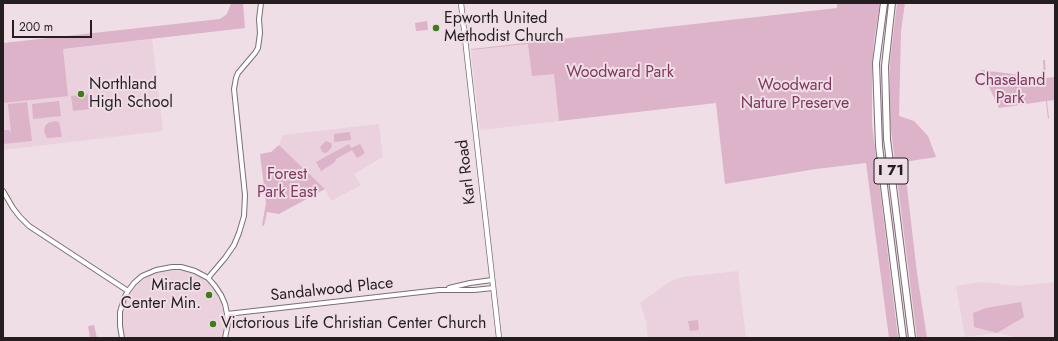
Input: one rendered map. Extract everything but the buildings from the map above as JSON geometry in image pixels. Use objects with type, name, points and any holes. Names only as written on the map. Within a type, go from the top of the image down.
[{"type":"highway","name":"I 71","points":[[884,3],[876,63],[879,146],[903,338]]},
{"type":"highway","name":"I 71","points":[[892,3],[885,66],[887,139],[912,338]]},
{"type":"main road","name":"Karl Road","points":[[461,3],[499,338]]},
{"type":"street","points":[[208,278],[225,258],[234,244],[244,216],[245,195],[234,89],[238,73],[258,48],[261,3]]},
{"type":"street","points":[[3,191],[13,208],[25,222],[128,291]]},
{"type":"street","points":[[122,338],[120,312],[124,298],[128,291],[142,276],[167,267],[191,269],[208,278],[215,286],[225,304],[227,314],[228,323],[225,338]]},
{"type":"street","name":"Sandalwood Place","points":[[227,314],[439,290],[492,280]]},
{"type":"street","name":"Sandalwood Place","points":[[439,290],[474,290],[493,288]]},
{"type":"shaded area","name":"Northland High School","points":[[152,39],[163,131],[3,150],[3,56]]},
{"type":"shaded area","points":[[529,44],[554,73],[559,121],[480,130],[471,50]]},
{"type":"shaded area","points":[[379,124],[383,157],[354,174],[361,185],[331,201],[325,189],[279,145],[283,135]]},
{"type":"shaded area","points":[[168,270],[185,271],[201,277],[214,289],[222,303],[225,320],[222,338],[125,338],[122,313],[128,297],[138,284],[152,274]]},
{"type":"shaded area","points":[[738,271],[746,338],[648,338],[646,320],[640,303],[668,283],[683,277]]},
{"type":"shaded area","points":[[981,282],[1019,286],[1055,282],[1055,337],[1019,338],[997,333],[965,337],[956,286]]},
{"type":"green space","points":[[231,3],[243,3],[245,28],[63,49],[68,96],[3,103],[3,43],[220,19],[227,14]]},
{"type":"green space","points":[[837,3],[880,3],[874,41],[872,67],[872,124],[898,338],[889,338],[866,163],[816,169],[725,184],[716,103],[559,121],[554,74],[532,76],[528,44],[471,50],[837,8]]},
{"type":"green space","points":[[897,3],[905,3],[901,31],[899,116],[914,121],[928,136],[936,157],[904,162],[917,273],[927,338],[917,338],[889,111],[890,62]]},
{"type":"green space","points":[[427,21],[428,30],[416,31],[415,23]]},
{"type":"green space","name":"Chaseland Park","points":[[1043,60],[1045,60],[1046,78],[1055,77],[1055,100],[1047,101],[1049,118],[1048,119],[1046,101],[999,108],[981,70],[1044,78]]},
{"type":"green space","points":[[89,94],[90,109],[73,111],[71,96]]},
{"type":"green space","points":[[59,101],[61,116],[33,119],[32,104]]},
{"type":"green space","points":[[27,102],[32,141],[3,144],[3,130],[9,130],[11,133],[8,104]]},
{"type":"green space","points":[[55,121],[59,122],[62,136],[47,138],[44,132],[45,126],[48,123]]},
{"type":"green space","points":[[350,132],[351,140],[334,142],[334,134]]},
{"type":"green space","points":[[326,141],[331,143],[332,146],[328,152],[325,153],[322,152],[320,147]]},
{"type":"green space","points":[[349,144],[351,148],[360,144],[365,153],[357,158],[352,150],[336,159],[335,162],[321,171],[316,162]]},
{"type":"green space","name":"Forest Park East","points":[[279,145],[325,189],[279,214],[267,212],[264,226],[262,225],[266,203],[260,154],[271,152]]},
{"type":"green space","points":[[1021,302],[1024,317],[997,333],[974,327],[973,313],[986,308]]},
{"type":"green space","points":[[698,320],[699,330],[690,331],[688,321]]},
{"type":"green space","points":[[94,325],[97,338],[90,338],[88,326]]},
{"type":"place","name":"Epworth United Methodist Church","points":[[436,28]]},
{"type":"place","name":"Northland High School","points":[[81,94]]},
{"type":"place","name":"Miracle Center Min.","points":[[209,295]]},
{"type":"place","name":"Victorious Life Christian Center Church","points":[[213,324]]},
{"type":"park label","name":"Woodward Park","points":[[620,73]]},
{"type":"park label","name":"Woodward Nature Preserve","points":[[795,95]]}]
